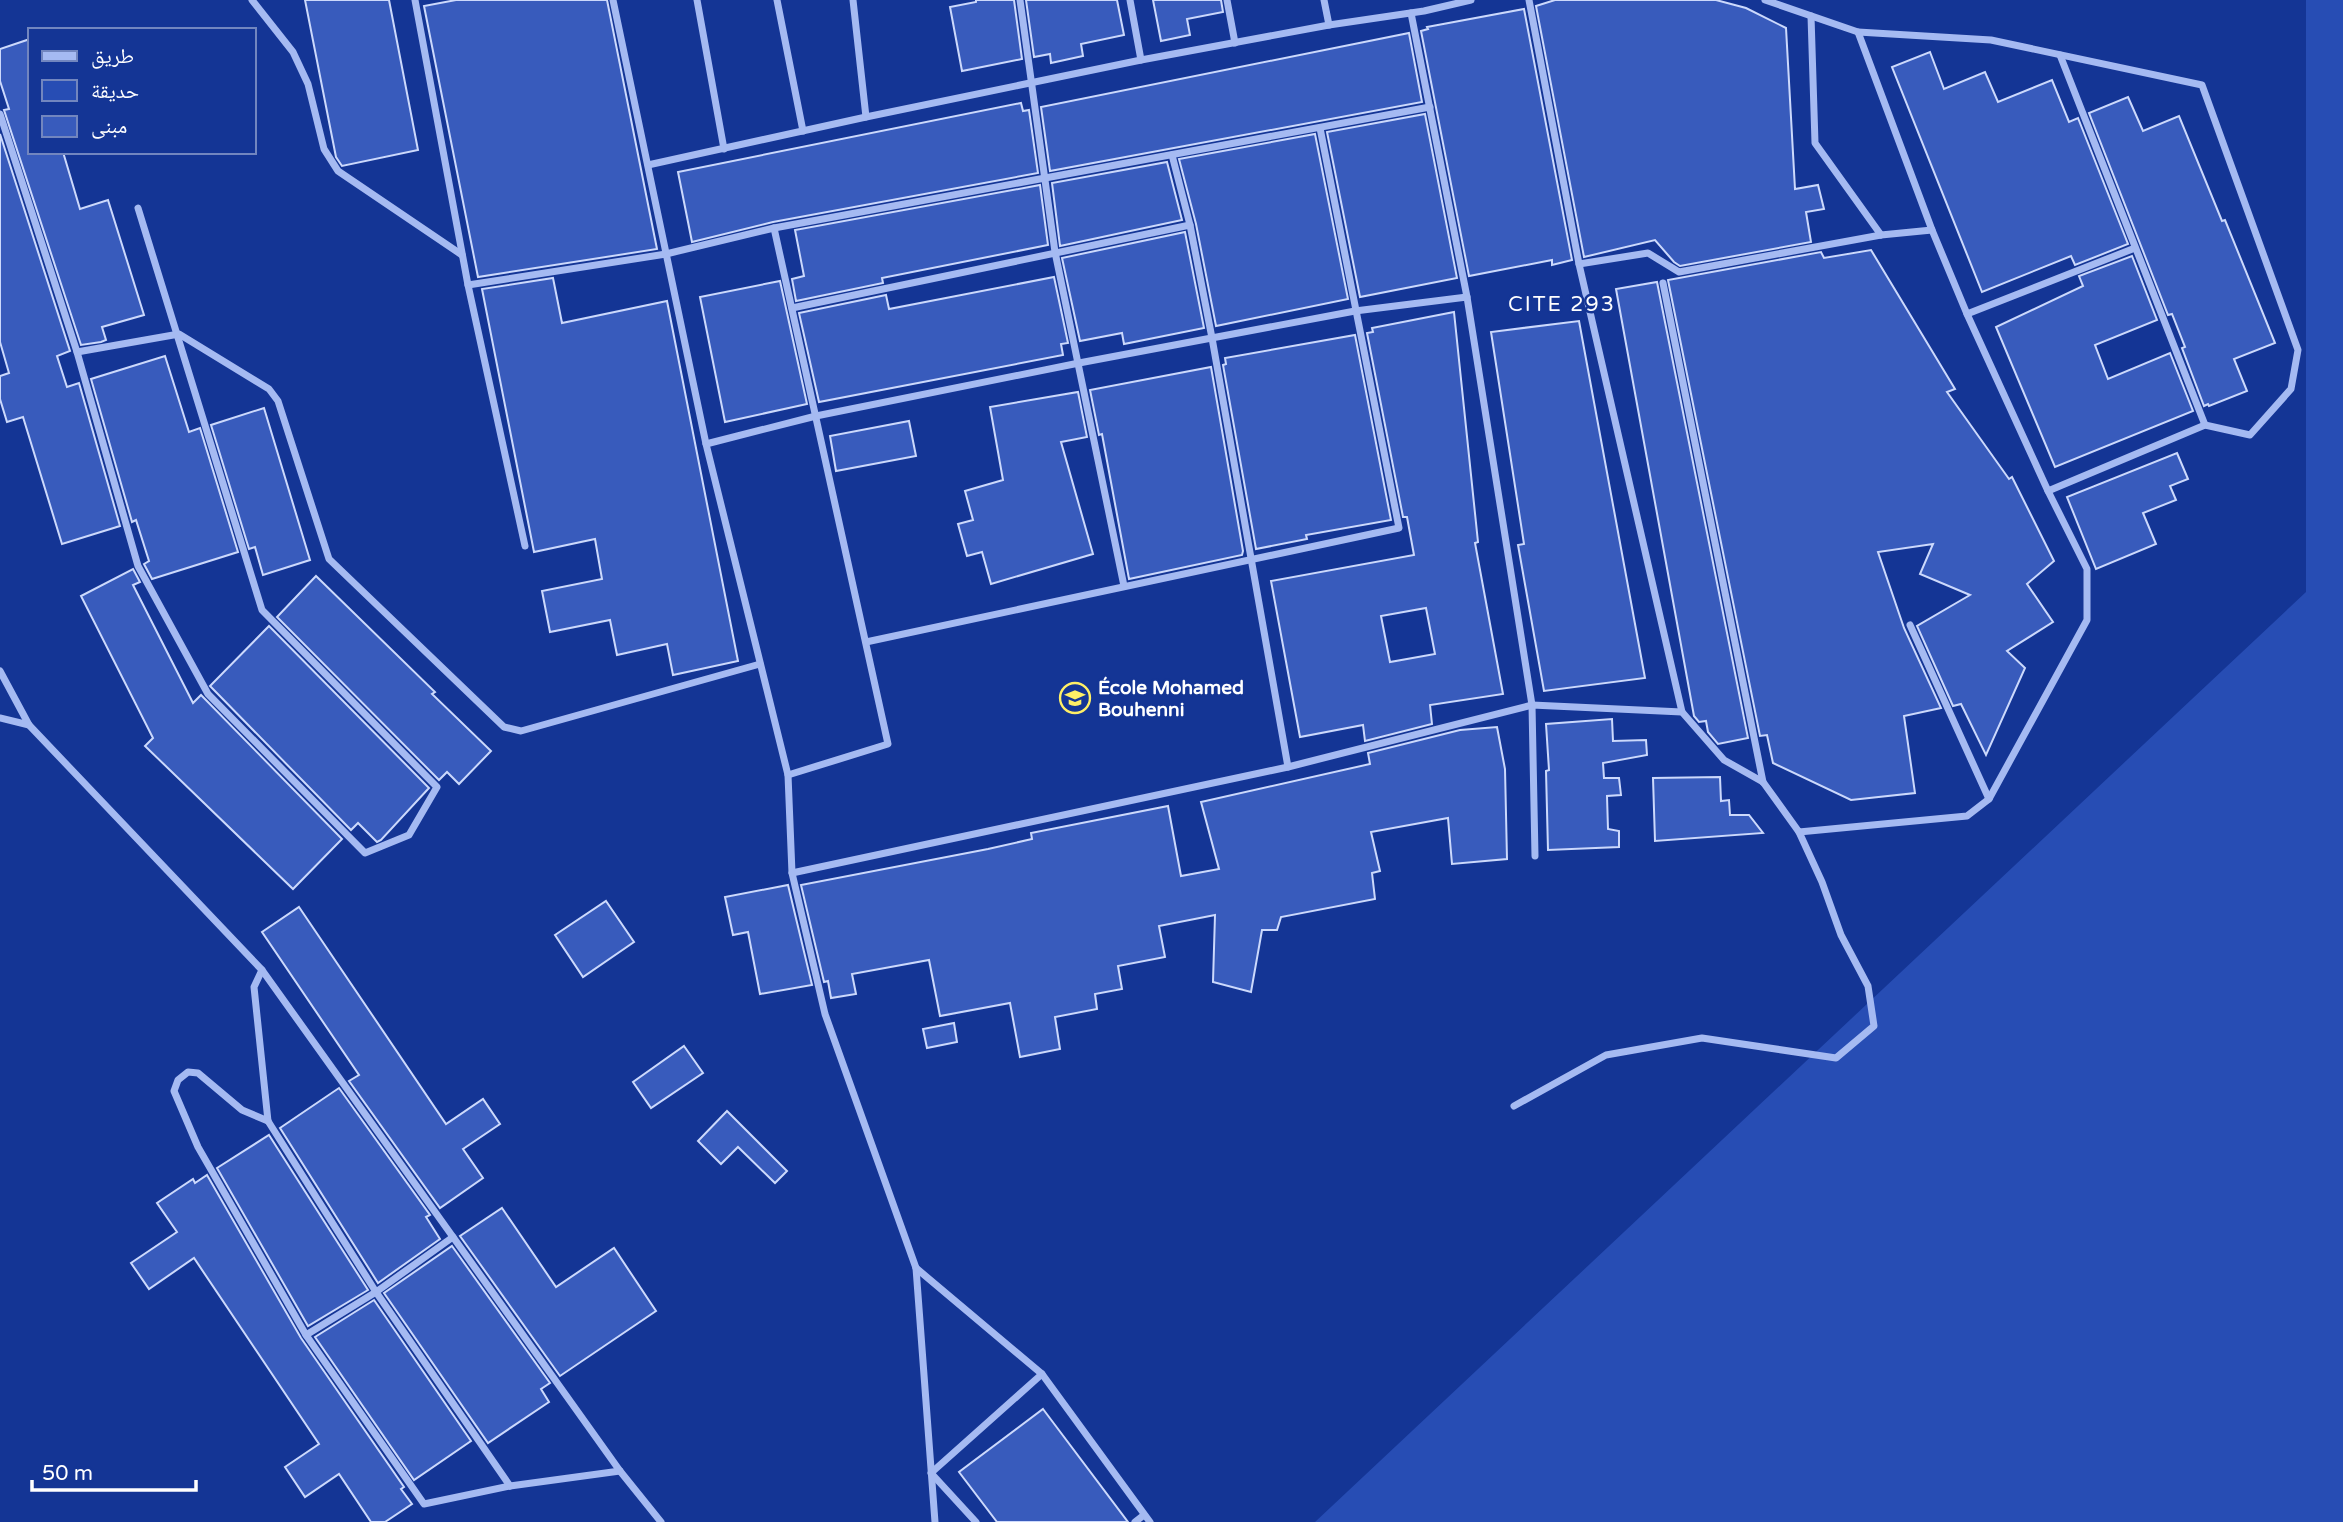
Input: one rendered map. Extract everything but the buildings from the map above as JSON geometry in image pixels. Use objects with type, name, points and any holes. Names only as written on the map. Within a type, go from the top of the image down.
[{"type":"street","points":[[253,0],[293,52],[308,84],[324,149],[338,171],[462,255]]},
{"type":"street","points":[[415,0],[468,285],[525,546]]},
{"type":"street","points":[[613,0],[706,444],[788,775],[792,873],[825,1014],[916,1268],[935,1522]]},
{"type":"street","points":[[696,0],[724,149]]},
{"type":"street","points":[[777,0],[803,131]]},
{"type":"street","points":[[853,0],[866,117]]},
{"type":"street","points":[[1020,0],[1055,252],[1124,586]]},
{"type":"street","points":[[1130,0],[1142,60]]},
{"type":"street","points":[[1227,0],[1235,43]]},
{"type":"street","points":[[1324,0],[1329,25]]},
{"type":"street","points":[[1422,0],[1424,11]]},
{"type":"street","points":[[648,166],[866,117],[1142,60],[1329,25],[1424,11],[1471,0]]},
{"type":"street","points":[[1529,0],[1579,264],[1682,712],[1724,760],[1763,782]]},
{"type":"street","points":[[1765,0],[1858,32],[1991,40],[2202,85],[2298,350],[2291,389],[2250,435],[2205,425],[2048,491]]},
{"type":"street","points":[[1411,13],[1467,297],[1532,705],[1535,856]]},
{"type":"street","points":[[1811,16],[1815,143],[1881,235]]},
{"type":"street","points":[[1798,832],[1967,816],[1989,799],[2087,620],[2087,569],[1967,314],[1932,230],[1858,32]]},
{"type":"street","points":[[2060,55],[2205,425]]},
{"type":"street","points":[[468,285],[666,254],[774,228],[1430,107]]},
{"type":"street","points":[[0,114],[77,352],[138,566],[208,694],[365,853],[409,835],[437,787],[262,610],[138,208]]},
{"type":"street","points":[[866,642],[1399,528],[1320,128]]},
{"type":"street","points":[[1172,155],[1212,338],[1288,767]]},
{"type":"street","points":[[792,308],[1189,225]]},
{"type":"street","points":[[774,228],[888,744],[788,775]]},
{"type":"street","points":[[1579,264],[1648,253],[1679,272],[1881,235],[1932,230]]},
{"type":"street","points":[[1967,314],[2135,248]]},
{"type":"street","points":[[1514,1106],[1606,1055],[1702,1038],[1836,1058],[1874,1026],[1868,986],[1841,935],[1822,882],[1798,832],[1763,782],[1663,283]]},
{"type":"street","points":[[706,444],[816,416],[1079,363],[1355,310],[1467,297]]},
{"type":"street","points":[[77,352],[179,334],[269,389],[278,401],[329,559],[504,727],[521,731],[760,664]]},
{"type":"street","points":[[1910,625],[1989,799]]},
{"type":"street","points":[[0,671],[29,725],[262,970],[620,1471],[661,1522]]},
{"type":"street","points":[[792,873],[1288,767],[1532,705],[1682,712]]},
{"type":"street","points":[[0,718],[29,725]]},
{"type":"street","points":[[262,970],[254,987],[268,1122],[376,1292],[510,1486]]},
{"type":"street","points":[[268,1122],[242,1110],[198,1073],[188,1072],[178,1080],[174,1091],[198,1147],[306,1335],[424,1504],[510,1486],[620,1471]]},
{"type":"street","points":[[306,1335],[376,1292],[453,1237]]},
{"type":"street","points":[[916,1268],[1042,1374],[1150,1522]]},
{"type":"street","points":[[932,1473],[1042,1374]]},
{"type":"street","points":[[932,1473],[976,1522]]},
{"type":"street","points":[[1135,1522],[1144,1514]]},
{"type":"green space","points":[[2306,0],[2343,0],[2343,1522],[1315,1522],[2306,592]]},
{"type":"place","name":"École Mohamed Bouhenni","points":[[1075,698]]},
{"type":"district","name":"CITE 293","points":[[1562,304]]}]
